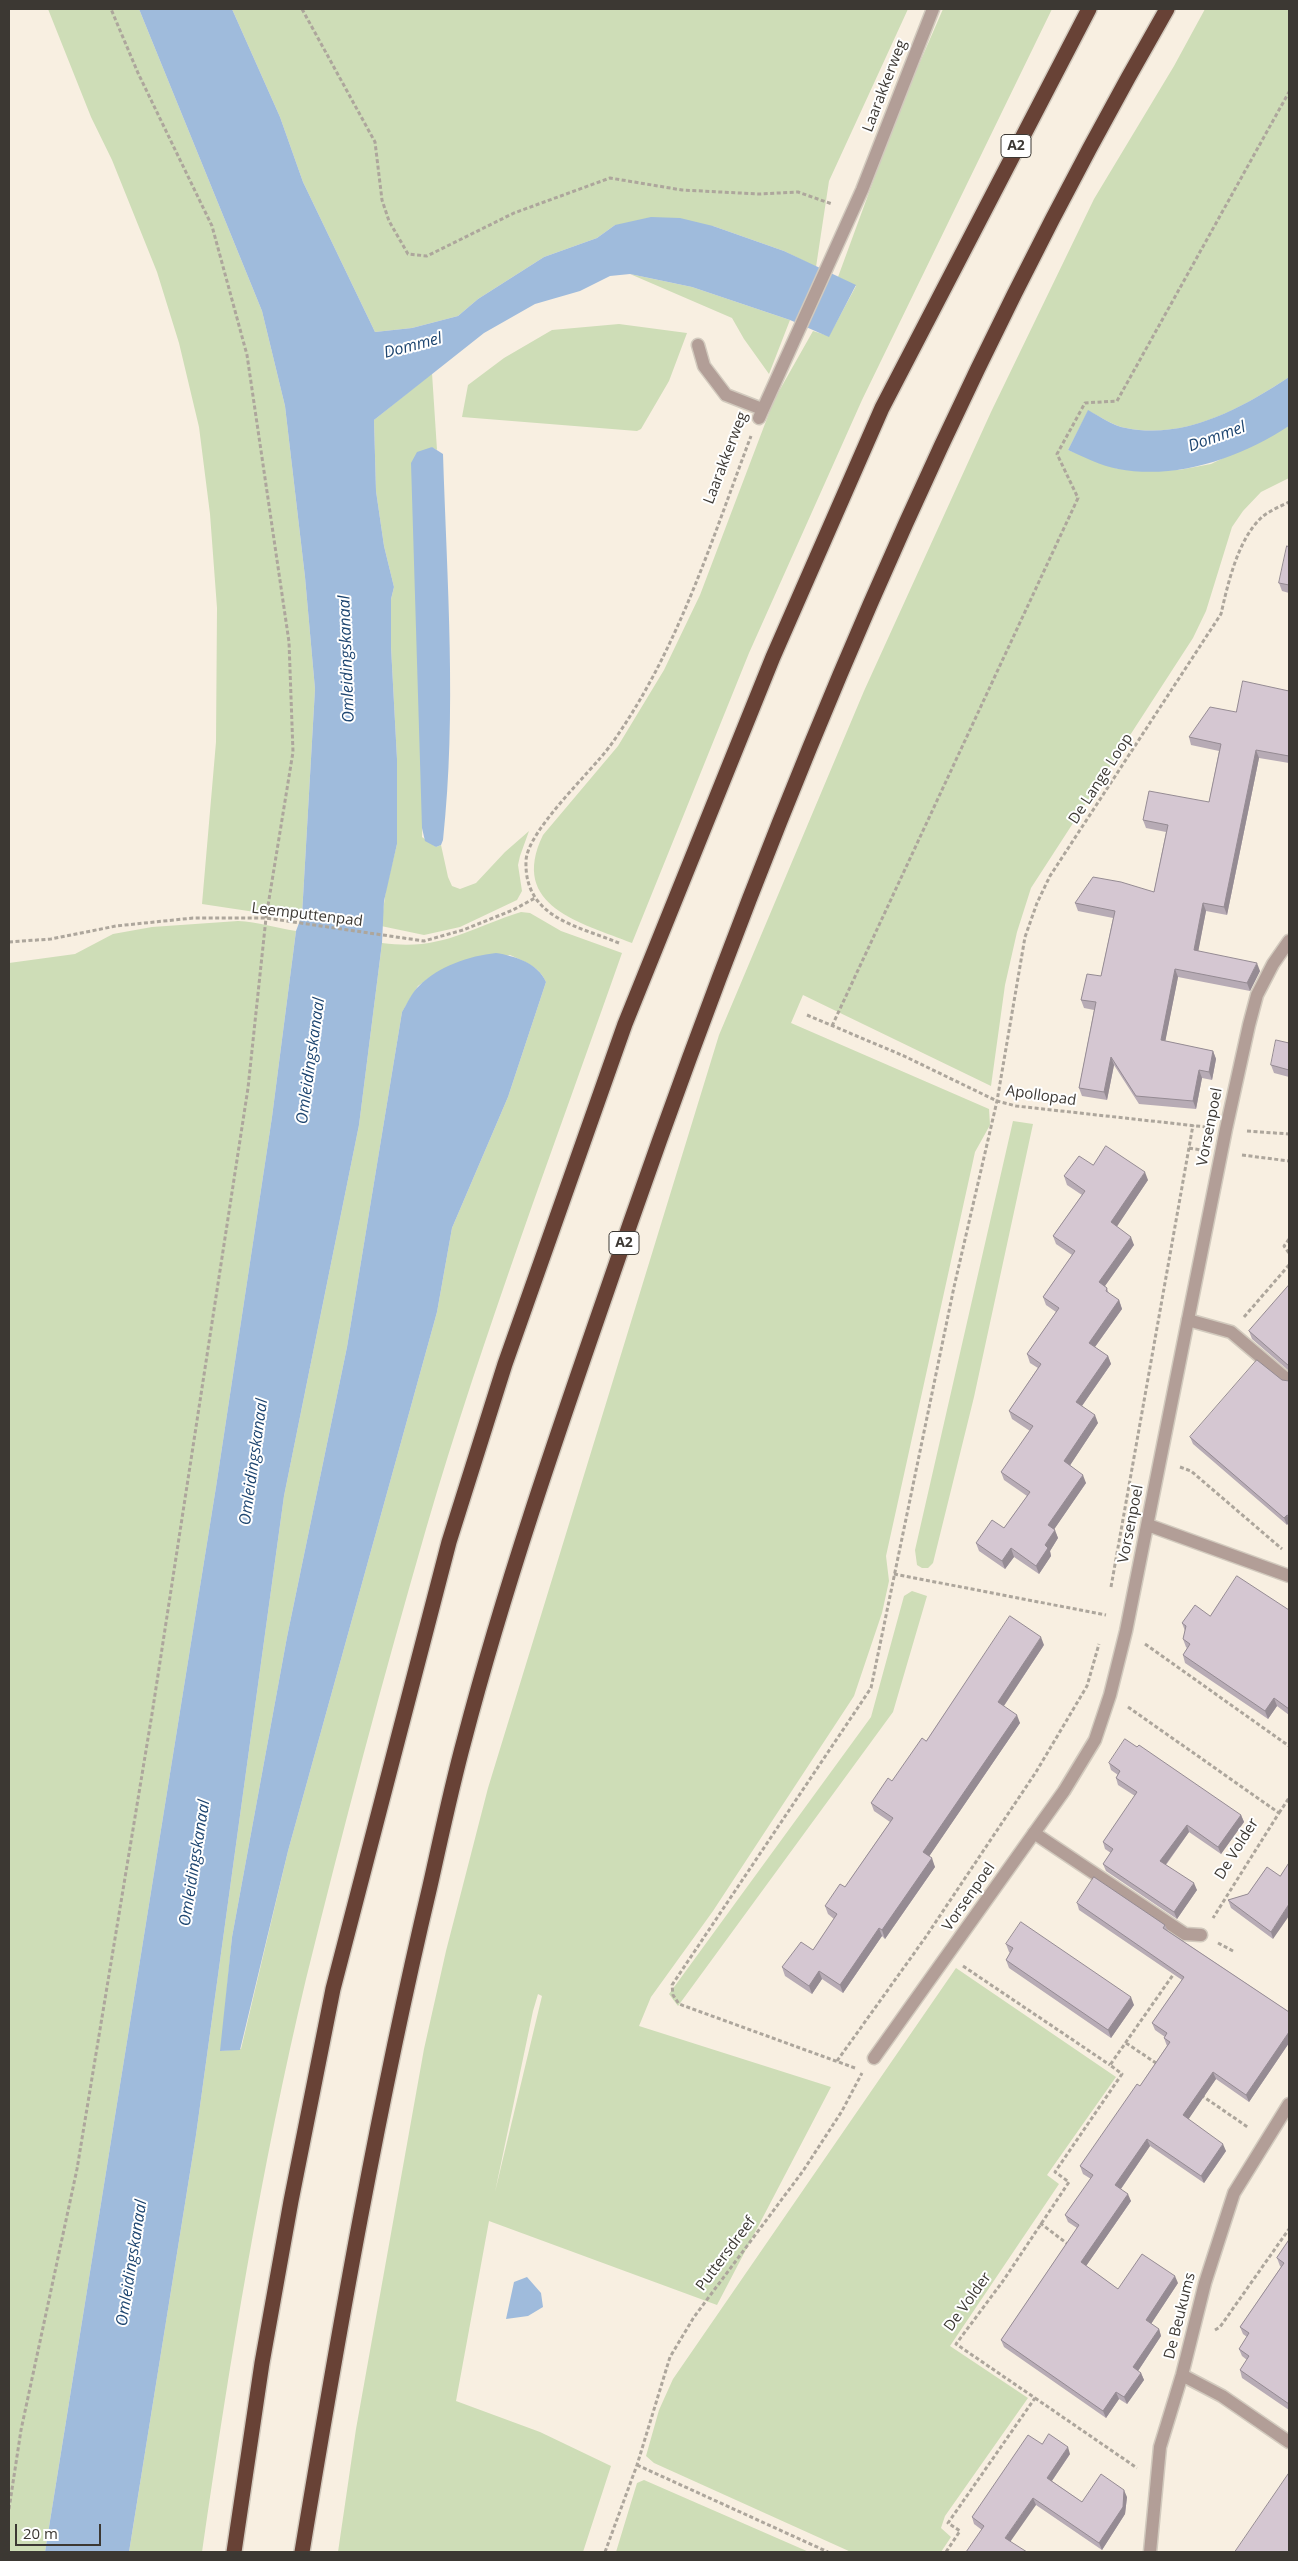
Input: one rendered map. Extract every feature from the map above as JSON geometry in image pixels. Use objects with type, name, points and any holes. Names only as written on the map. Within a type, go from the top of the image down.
[{"type":"highway","name":"A2","points":[[234,2552],[262,2363],[291,2201],[333,1989],[449,1542],[505,1364],[625,1024],[773,656],[882,408],[1089,9]]},
{"type":"highway","name":"A2","points":[[302,2552],[362,2204],[406,1985],[463,1744],[516,1557],[695,1039],[836,682],[944,441],[1004,318],[1125,82],[1167,9]]},
{"type":"street","name":"Laarakkerweg","points":[[761,413],[829,266],[933,9]]},
{"type":"street","points":[[698,344],[704,366],[726,395],[761,413]]},
{"type":"street","name":"Vorsenpoel","points":[[874,2058],[1034,1833],[1095,1740],[1110,1695],[1126,1631],[1226,1129],[1257,995],[1273,964],[1289,941]]},
{"type":"street","points":[[1188,1320],[1231,1332],[1289,1381]]},
{"type":"street","points":[[1148,1525],[1289,1576]]},
{"type":"street","points":[[1034,1833],[1186,1934],[1201,1935]]},
{"type":"street","name":"De Beukums","points":[[1150,2552],[1160,2447],[1182,2375],[1205,2282],[1234,2193],[1289,2104]]},
{"type":"street","points":[[1182,2375],[1222,2396],[1289,2442]]},
{"type":"path","points":[[9,2509],[21,2430],[77,2169],[152,1714],[248,1088],[266,918],[293,752],[290,642],[247,355],[212,226],[138,73],[111,9]]},
{"type":"path","points":[[302,9],[375,142],[382,200],[389,221],[408,254],[427,256],[514,212],[610,178],[682,190],[759,194],[798,192],[852,211]]},
{"type":"path","points":[[832,1026],[1078,498],[1057,454],[1084,403],[1117,400],[1289,92]]},
{"type":"path","name":"Laarakkerweg","points":[[535,898],[529,887],[526,859],[534,837],[610,746],[657,667],[691,596],[761,413]]},
{"type":"path","name":"De Lange Loop","points":[[837,2061],[679,2004],[673,1995],[672,1984],[870,1688],[954,1287],[997,1101],[1025,937],[1037,903],[1050,876],[1221,614],[1232,571],[1249,535],[1262,517],[1289,502]]},
{"type":"path","points":[[535,898],[549,913],[566,923],[620,943]]},
{"type":"path","name":"Leemputtenpad","points":[[9,942],[51,939],[116,926],[183,919],[266,918],[405,939],[424,940],[463,930],[513,910],[535,898]]},
{"type":"path","name":"Apollopad","points":[[807,1015],[904,1056],[997,1101],[1016,1106],[1289,1134]]},
{"type":"path","points":[[1109,1596],[1194,1125]]},
{"type":"path","points":[[1289,1240],[1284,1246],[1289,1253]]},
{"type":"path","points":[[1231,1332],[1289,1265]]},
{"type":"path","points":[[1134,1456],[1160,1460],[1191,1471],[1282,1550],[1289,1576]]},
{"type":"path","points":[[894,1574],[1106,1615]]},
{"type":"path","points":[[1108,1606],[1105,1623],[1126,1631],[1289,1746]]},
{"type":"path","points":[[837,2061],[925,1938],[1036,1772],[1087,1686],[1100,1641]]},
{"type":"path","name":"De Volder","points":[[1087,1686],[1110,1695],[1279,1813],[1201,1935]]},
{"type":"path","points":[[1279,1813],[1289,1798]]},
{"type":"path","points":[[925,1938],[948,1956],[1110,2065],[1180,1965]]},
{"type":"path","points":[[1126,2043],[1164,2069]]},
{"type":"path","name":"Puttersdreef","points":[[605,2552],[636,2465],[670,2357],[694,2317],[803,2171],[842,2111],[863,2072],[837,2061]]},
{"type":"path","name":"De Volder","points":[[1110,2065],[1122,2074],[1055,2172],[1069,2182],[1003,2281],[956,2344],[1156,2481]]},
{"type":"path","points":[[1195,2091],[1266,2140]]},
{"type":"path","points":[[1040,2223],[1071,2247]]},
{"type":"path","points":[[1188,2349],[1220,2327],[1289,2229]]},
{"type":"path","points":[[946,2552],[960,2532],[948,2523],[1035,2398]]},
{"type":"path","points":[[636,2465],[828,2552]]},
{"type":"green space","points":[[48,9],[139,9],[262,311],[285,406],[305,577],[315,689],[302,915],[255,912],[202,904],[216,742],[217,608],[210,514],[199,427],[179,343],[157,272],[112,160],[91,117]]},
{"type":"green space","points":[[232,9],[908,9],[829,181],[816,267],[784,251],[713,226],[615,225],[597,238],[544,257],[478,299],[458,316],[412,328],[375,332],[303,182],[280,117]]},
{"type":"green space","points":[[943,9],[1052,9],[862,400],[749,653],[632,943],[592,928],[556,908],[543,896],[535,879],[535,859],[543,835],[618,746],[664,670],[700,595],[774,400],[813,331],[829,336],[856,286],[838,277],[900,108]]},
{"type":"green space","points":[[1205,9],[1289,9],[1289,377],[1233,410],[1212,419],[1170,429],[1148,431],[1121,427],[1088,411],[1068,450],[1118,469],[1179,470],[1211,464],[1289,426],[1289,478],[1261,492],[1243,511],[1232,527],[1206,611],[1193,638],[1031,888],[1017,932],[1005,985],[991,1086],[803,995],[791,1023],[989,1109],[990,1125],[975,1152],[886,1556],[889,1581],[882,1613],[854,1696],[713,1911],[651,1997],[639,2026],[831,2087],[717,2305],[489,2221],[456,2401],[540,2432],[611,2466],[583,2552],[338,2552],[356,2429],[424,2049],[446,1951],[488,1788],[719,1035],[864,691],[991,412],[1094,199],[1174,66]],"holes":[[[538,1994],[542,1996],[495,2192],[533,2011]]]},
{"type":"green space","points":[[630,274],[692,287],[790,320],[769,374],[744,339],[732,318]]},
{"type":"green space","points":[[619,324],[687,333],[669,381],[641,429],[637,431],[462,417],[468,385],[504,358],[552,330]]},
{"type":"green space","points":[[432,373],[437,450],[431,447],[422,837],[436,847],[441,845],[448,877],[452,886],[460,889],[476,883],[505,852],[529,831],[518,865],[522,891],[517,900],[460,927],[424,935],[381,926],[386,889],[397,844],[397,759],[391,647],[391,599],[394,587],[384,546],[376,491],[374,420]]},
{"type":"green space","points":[[521,912],[530,913],[561,931],[622,953],[520,1240],[448,1456],[410,1585],[349,1810],[306,1979],[275,2121],[235,2336],[202,2552],[129,2552],[196,2135],[284,1496],[359,1125],[382,943],[403,945],[438,941]],"holes":[[[510,955],[535,968],[546,982],[508,1097],[452,1228],[437,1312],[288,1851],[241,2049],[221,2051],[232,1937],[287,1637],[347,1347],[402,1012],[418,986],[429,978]]]},
{"type":"green space","points":[[238,921],[296,931],[272,1117],[216,1487],[45,2552],[9,2552],[9,963],[75,954],[113,934],[152,927]]},
{"type":"green space","points":[[1013,1121],[1033,1124],[974,1397],[933,1563],[928,1568],[922,1568],[917,1565],[915,1550]]},
{"type":"green space","points":[[912,1591],[927,1596],[893,1712],[678,2006],[669,1994],[871,1717],[904,1596]]},
{"type":"green space","points":[[956,1968],[1116,2077],[1047,2175],[1059,2184],[950,2346],[1028,2398],[945,2516],[941,2528],[951,2537],[941,2552],[851,2552],[654,2463],[646,2456],[659,2410],[673,2379]]},
{"type":"green space","points":[[644,2480],[809,2552],[616,2552],[637,2483]]},
{"type":"water","points":[[139,9],[232,9],[280,117],[303,182],[375,332],[412,328],[458,316],[478,299],[544,257],[597,238],[615,225],[651,217],[680,218],[713,226],[784,251],[856,285],[829,337],[790,320],[692,287],[630,274],[610,276],[580,291],[535,304],[484,333],[374,420],[376,491],[384,546],[394,587],[391,599],[391,647],[397,759],[397,844],[384,901],[382,943],[359,1125],[284,1496],[196,2135],[129,2552],[45,2552],[216,1487],[272,1117],[296,931],[302,915],[315,689],[305,577],[285,406],[262,311]]},
{"type":"water","name":"Dommel","points":[[1289,377],[1289,426],[1250,448],[1229,457],[1185,469],[1140,472],[1105,466],[1068,450],[1088,410],[1106,421],[1121,427],[1148,431],[1170,429],[1212,419],[1252,400]]},
{"type":"water","points":[[432,447],[443,454],[450,647],[447,792],[443,840],[441,845],[436,847],[425,841],[422,828],[411,463],[417,452]]},
{"type":"water","points":[[496,953],[518,958],[532,965],[546,982],[508,1097],[452,1228],[437,1312],[288,1851],[240,2050],[220,2051],[232,1937],[287,1637],[347,1347],[402,1012],[416,989],[436,973],[465,959]]},
{"type":"water","points":[[527,2277],[541,2293],[543,2307],[528,2316],[506,2319],[514,2282]]},
{"type":"building","points":[[1287,546],[1289,547],[1289,585],[1279,583]]},
{"type":"building","points":[[1243,681],[1289,691],[1289,756],[1256,750],[1224,907],[1203,903],[1194,950],[1257,963],[1247,983],[1175,969],[1161,1040],[1213,1051],[1209,1072],[1199,1070],[1193,1101],[1136,1096],[1111,1057],[1104,1092],[1079,1088],[1096,1002],[1081,1000],[1087,974],[1101,976],[1115,911],[1075,903],[1093,877],[1121,882],[1154,892],[1168,825],[1143,820],[1149,791],[1209,802],[1221,744],[1189,737],[1210,707],[1236,712]]},
{"type":"building","points":[[1276,1040],[1289,1043],[1289,1070],[1271,1065]]},
{"type":"building","points":[[1106,1146],[1145,1172],[1111,1222],[1131,1237],[1099,1282],[1107,1288],[1106,1291],[1119,1300],[1089,1343],[1108,1356],[1076,1402],[1095,1415],[1064,1461],[1083,1475],[1048,1525],[1055,1530],[1045,1545],[1048,1548],[1036,1566],[1011,1548],[1002,1561],[976,1543],[992,1520],[1004,1528],[1030,1492],[1001,1472],[1033,1426],[1009,1411],[1041,1364],[1027,1354],[1059,1308],[1043,1297],[1075,1251],[1053,1236],[1085,1191],[1064,1176],[1079,1156],[1093,1165]]},
{"type":"building","points":[[1289,1285],[1289,1366],[1249,1331]]},
{"type":"building","points":[[1257,1360],[1282,1380],[1289,1381],[1289,1516],[1287,1515],[1284,1518],[1190,1437]]},
{"type":"building","points":[[1237,1576],[1289,1610],[1289,1709],[1274,1698],[1265,1711],[1183,1655],[1190,1644],[1183,1639],[1186,1626],[1182,1623],[1195,1605],[1210,1616]]},
{"type":"building","points":[[1010,1616],[1041,1637],[998,1702],[1017,1715],[923,1852],[932,1858],[882,1930],[879,1928],[840,1985],[819,1971],[809,1986],[782,1967],[801,1942],[813,1950],[837,1914],[825,1906],[840,1884],[845,1887],[893,1818],[871,1803],[888,1778],[892,1781],[922,1738],[926,1741]]},
{"type":"building","points":[[1125,1739],[1137,1747],[1139,1745],[1241,1815],[1218,1847],[1187,1825],[1160,1861],[1194,1883],[1174,1912],[1103,1864],[1113,1849],[1103,1842],[1137,1792],[1116,1778],[1120,1771],[1109,1763]]},
{"type":"building","points":[[1289,1863],[1289,1904],[1271,1932],[1228,1900],[1248,1894],[1267,1867],[1280,1876]]},
{"type":"building","points":[[1094,1877],[1165,1925],[1163,1928],[1289,2012],[1289,2032],[1246,2095],[1213,2072],[1183,2115],[1223,2144],[1201,2176],[1147,2139],[1115,2185],[1128,2194],[1081,2262],[1118,2289],[1142,2254],[1175,2276],[1146,2320],[1159,2329],[1133,2367],[1141,2373],[1124,2397],[1116,2392],[1103,2411],[1001,2340],[1079,2225],[1065,2215],[1093,2175],[1080,2166],[1137,2084],[1140,2086],[1170,2042],[1164,2038],[1167,2033],[1152,2023],[1184,1977],[1077,1903]]},
{"type":"building","points":[[1021,1922],[1131,1997],[1108,2030],[1006,1960],[1013,1948],[1006,1944]]},
{"type":"building","points":[[1289,2240],[1289,2404],[1240,2370],[1249,2356],[1239,2349],[1249,2333],[1240,2327],[1284,2263],[1277,2258]]},
{"type":"building","points":[[1049,2434],[1068,2447],[1047,2478],[1082,2502],[1101,2474],[1124,2490],[1123,2507],[1099,2543],[1033,2498],[1005,2538],[1027,2552],[966,2552],[984,2526],[972,2517],[1028,2435],[1042,2444]]},
{"type":"building","points":[[1289,2473],[1289,2552],[1235,2552]]},
{"type":"water label","name":"Omleidingskanaal","points":[[347,659]]},
{"type":"water label","name":"Omleidingskanaal","points":[[311,1061]]},
{"type":"water label","name":"Omleidingskanaal","points":[[254,1462]]},
{"type":"water label","name":"Omleidingskanaal","points":[[195,1863]]},
{"type":"water label","name":"Omleidingskanaal","points":[[132,2263]]}]
